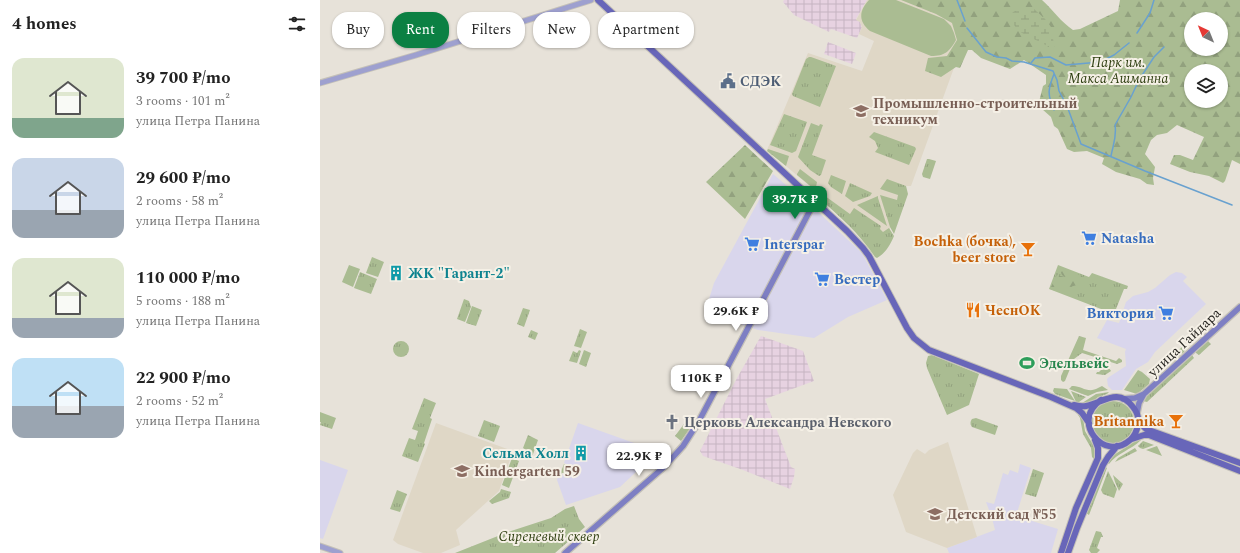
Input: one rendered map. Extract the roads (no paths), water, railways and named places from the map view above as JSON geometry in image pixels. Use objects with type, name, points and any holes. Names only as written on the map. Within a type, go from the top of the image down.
[{"type":"main road","points":[[598,0],[847,231],[865,251],[878,272],[907,328],[914,338],[923,346],[929,350],[1062,402],[1078,410],[1089,423]]},
{"type":"main road","points":[[565,553],[664,467],[683,446],[699,421],[814,201]]},
{"type":"main road","name":"улица Гайдара","points":[[1123,399],[1136,398],[1144,394],[1240,307]]},
{"type":"main road","name":"улица Гайдара","points":[[1137,413],[1139,403],[1144,394]]},
{"type":"main road","points":[[1062,402],[1084,407],[1113,397],[1123,399],[1130,404],[1137,413],[1138,421],[1136,432],[1132,439]]},
{"type":"main road","points":[[1101,400],[1096,404],[1089,416],[1091,432],[1101,444],[1106,446],[1123,445],[1144,434],[1240,471]]},
{"type":"main road","points":[[1138,421],[1146,429],[1240,463]]},
{"type":"main road","points":[[1061,553],[1076,508],[1098,458],[1098,448],[1095,438]]},
{"type":"main road","points":[[1068,553],[1082,514],[1103,465],[1117,446]]},
{"type":"street","points":[[320,83],[416,55],[591,0]]},
{"type":"street","points":[[320,546],[340,553]]},
{"type":"waterway","points":[[957,0],[965,21]]},
{"type":"waterway","points":[[1137,33],[1150,13],[1154,0]]},
{"type":"waterway","points":[[967,28],[986,52],[997,57],[1006,58],[1012,61],[1024,62],[1053,71],[1057,80],[1059,91],[1067,106],[1081,144],[1232,205]]},
{"type":"waterway","points":[[1031,63],[1035,58],[1050,57],[1066,65],[1100,62],[1114,55],[1129,43]]},
{"type":"waterway","points":[[1111,156],[1115,137],[1115,125],[1139,80],[1154,57],[1164,47]]},
{"type":"waterway","points":[[1054,74],[1049,92],[1054,110]]},
{"type":"place","name":"СДЭК","points":[[728,81]]},
{"type":"place","name":"Промышленно-строительный техникум","points":[[861,111]]},
{"type":"place","name":"Natasha","points":[[1089,238]]},
{"type":"place","name":"Interspar","points":[[752,244]]},
{"type":"place","name":"Bochka (бочка), beer store","points":[[1028,249]]},
{"type":"place","name":"ЖК \"Гарант-2\"","points":[[396,273]]},
{"type":"place","name":"Вестер","points":[[822,279]]},
{"type":"place","name":"ЧеснОК","points":[[973,310]]},
{"type":"place","name":"Виктория","points":[[1166,313]]},
{"type":"place","name":"Эдельвейс","points":[[1027,363]]},
{"type":"place","name":"Britannika","points":[[1176,421]]},
{"type":"place","name":"Церковь Александра Невского","points":[[672,422]]},
{"type":"place","name":"Сельма Холл","points":[[581,453]]},
{"type":"place","name":"Kindergarten 59","points":[[462,471]]},
{"type":"place","name":"Детский сад №55","points":[[935,514]]},
{"type":"park label","name":"Парк им. Макса Ашманна","points":[[1118,70]]},
{"type":"park label","name":"Сиреневый сквер","points":[[549,536]]}]
